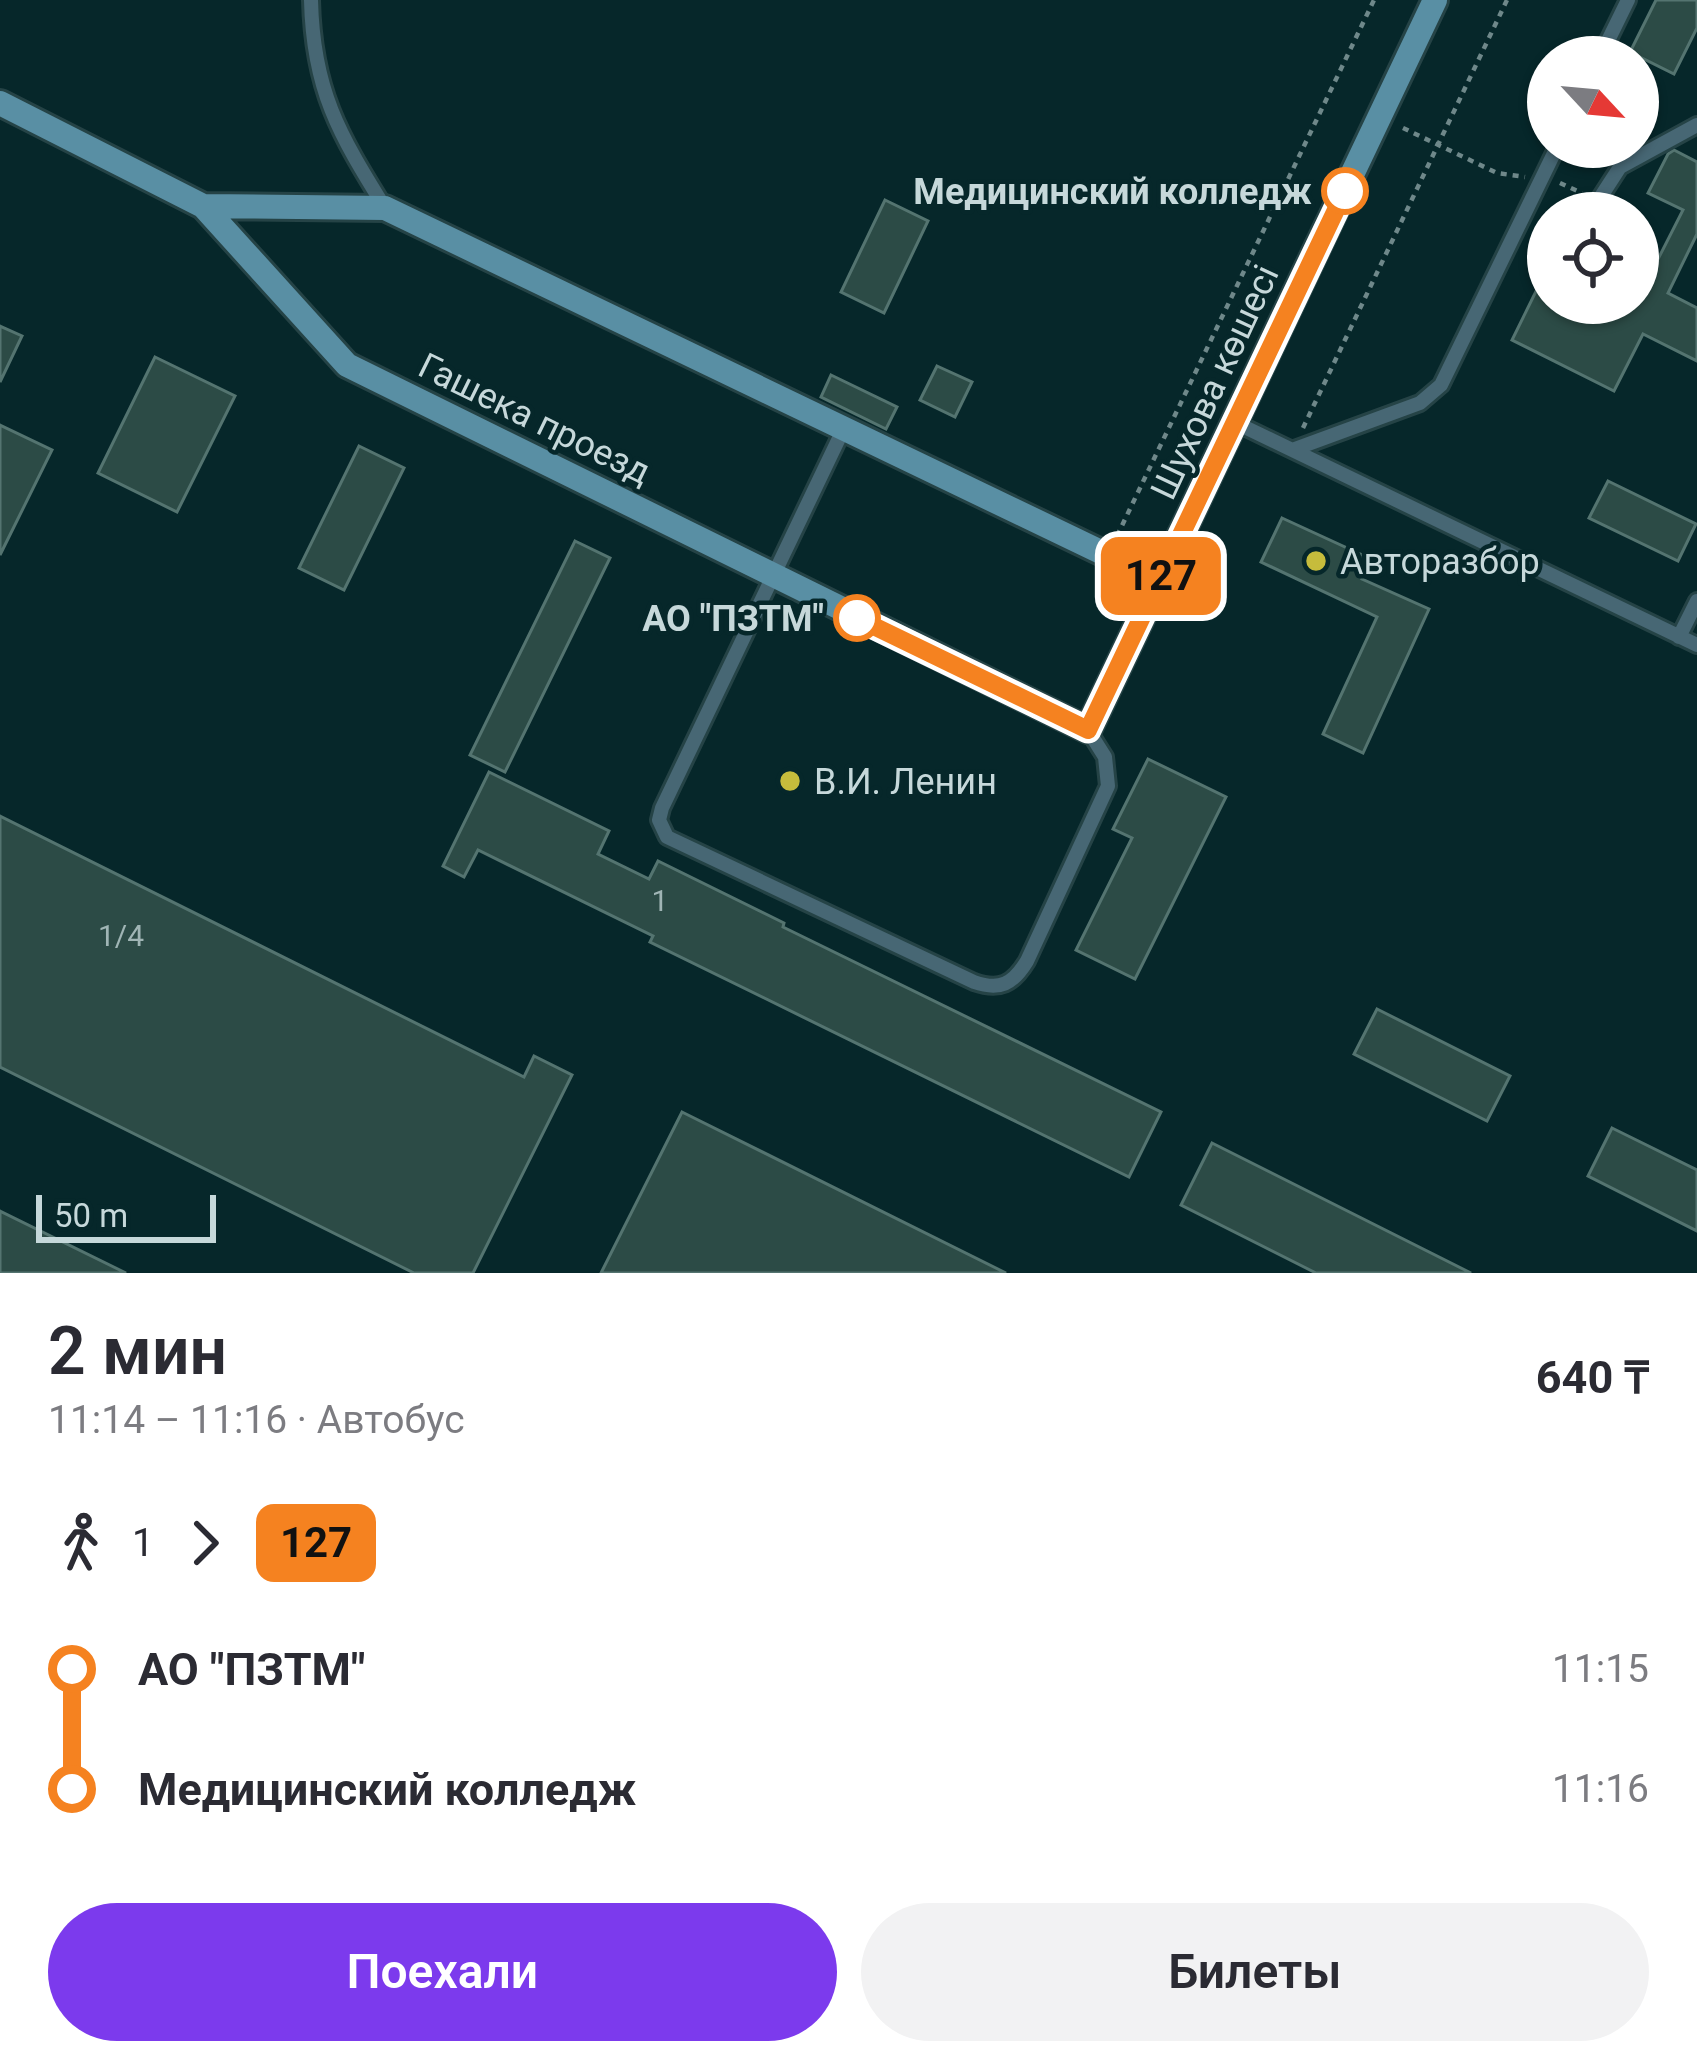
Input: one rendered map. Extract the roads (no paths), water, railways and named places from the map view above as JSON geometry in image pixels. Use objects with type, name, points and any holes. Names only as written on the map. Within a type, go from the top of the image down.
[{"type":"street","name":"Шухова көшесі","points":[[1088,730],[1436,0]]},
{"type":"street","name":"Гашека проезд","points":[[0,103],[203,206],[347,365],[1088,730]]},
{"type":"street","points":[[203,206],[385,208],[1160,580]]},
{"type":"lane","points":[[310,0],[312,37],[330,112],[385,208]]},
{"type":"lane","points":[[1610,36],[1628,0]]},
{"type":"lane","points":[[1604,192],[1620,166],[1697,125]]},
{"type":"lane","points":[[1292,450],[1420,403],[1441,385],[1547,168]]},
{"type":"lane","points":[[1234,422],[1697,645]]},
{"type":"lane","points":[[843,430],[662,808],[661,829],[677,844],[974,982],[1004,986],[1027,961],[1108,787],[1105,757],[1088,730]]},
{"type":"lane","points":[[1679,637],[1697,601]]},
{"type":"place","name":"Медицинский колледж","points":[[1345,191]]},
{"type":"place","name":"Авторазбор","points":[[1316,561]]},
{"type":"place","name":"АО \"ПЗТМ\"","points":[[857,618]]},
{"type":"place","name":"В.И. Ленин","points":[[790,781]]}]
